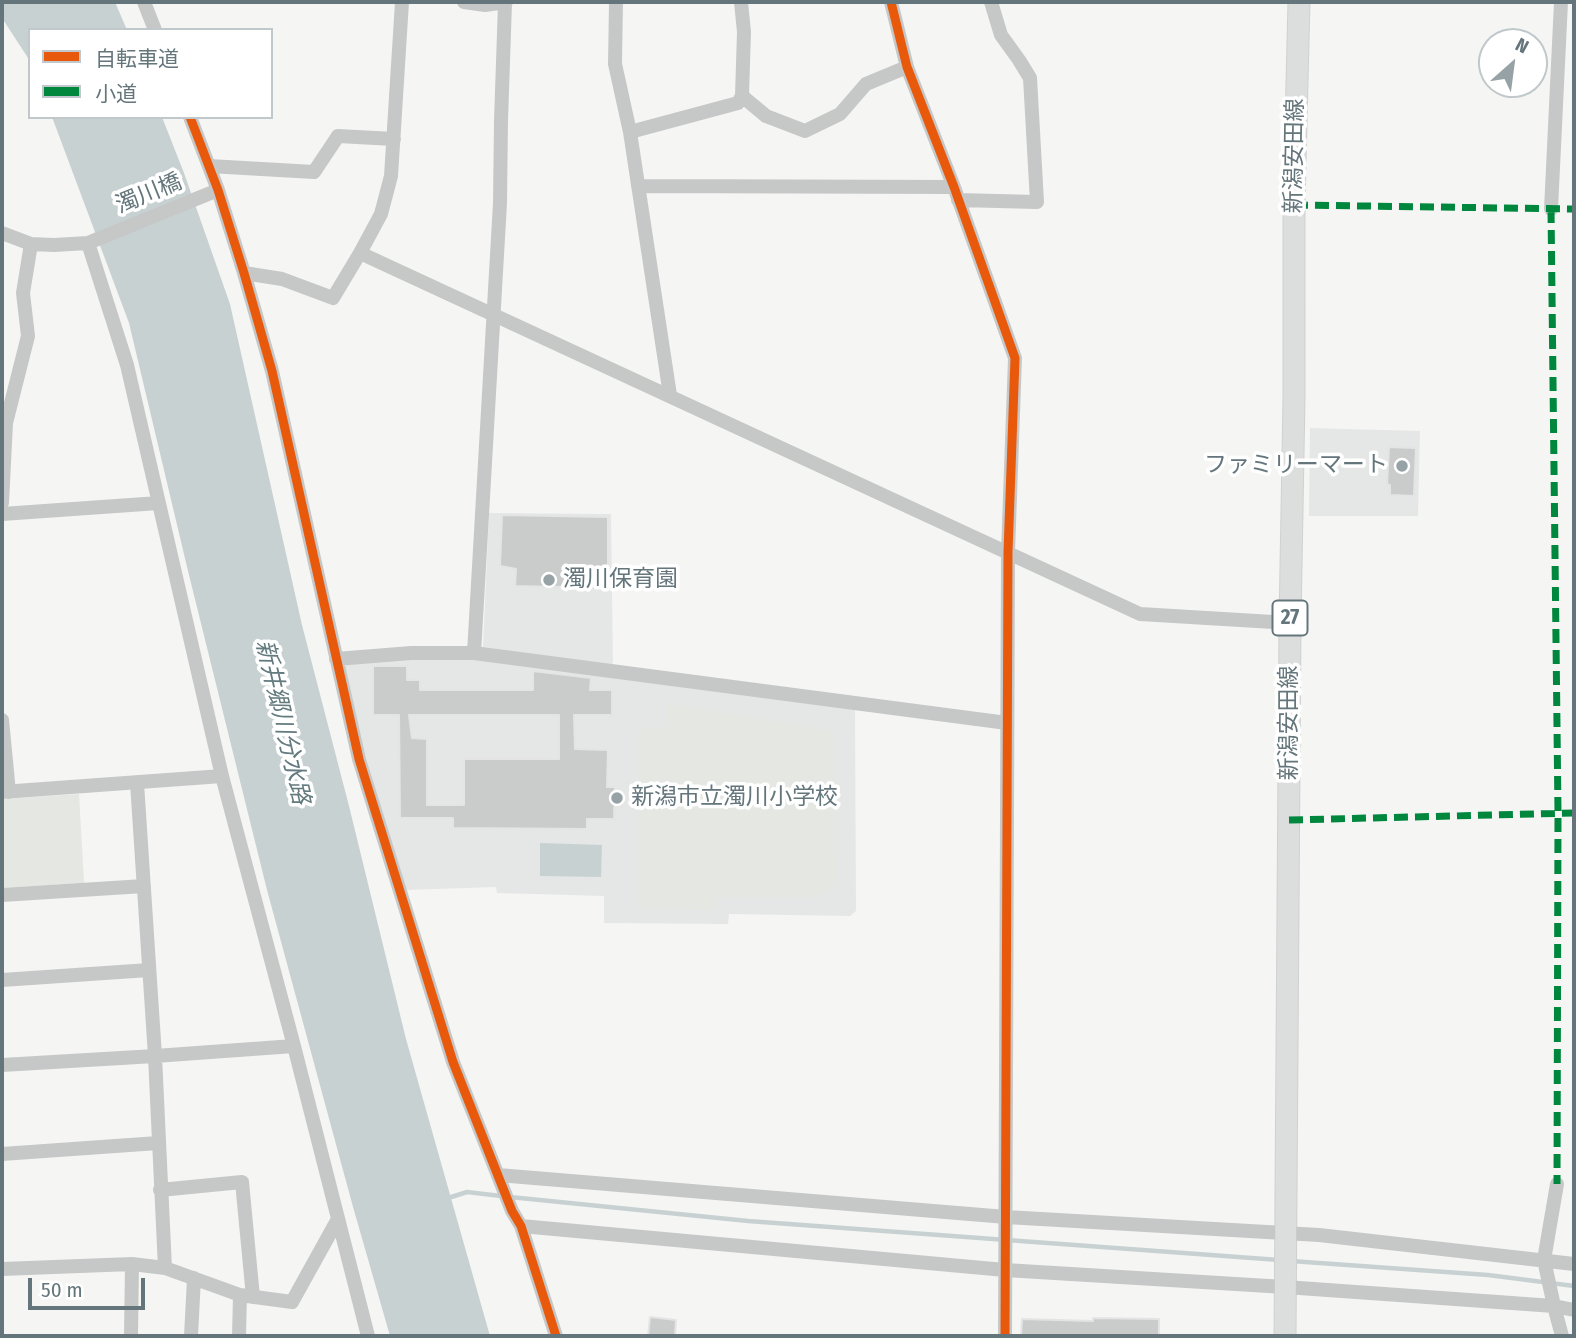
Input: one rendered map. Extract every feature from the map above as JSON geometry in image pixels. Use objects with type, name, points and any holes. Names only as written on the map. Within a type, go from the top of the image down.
[{"type":"main road","name":"新潟安田線","points":[[1286,1234],[1294,205],[1299,2]]},
{"type":"main road","name":"27","points":[[1284,1336],[1286,1234]]},
{"type":"street","points":[[144,2],[154,28]]},
{"type":"street","points":[[244,273],[282,279],[333,298],[360,253],[381,214],[391,176],[402,2]]},
{"type":"street","points":[[464,2],[485,5],[505,2],[495,314],[474,653]]},
{"type":"street","points":[[617,2],[615,64],[630,132],[670,395]]},
{"type":"street","points":[[630,132],[738,103],[743,96],[744,32],[741,2]]},
{"type":"street","points":[[891,2],[907,67],[1015,358],[1008,552],[1005,1336]]},
{"type":"street","points":[[638,186],[956,193],[1037,202],[1030,78],[1001,35],[990,2]]},
{"type":"street","points":[[1551,209],[1561,2]]},
{"type":"street","points":[[743,96],[766,116],[805,131],[840,114],[866,84],[907,67]]},
{"type":"street","points":[[191,119],[218,190],[272,371],[359,759],[453,1062],[521,1226],[556,1336]]},
{"type":"street","points":[[209,166],[314,172],[338,136],[394,139]]},
{"type":"street","name":"濁川橋","points":[[31,244],[54,245],[93,241],[218,190]]},
{"type":"street","points":[[2,233],[31,244],[23,293],[28,336],[6,423],[2,503]]},
{"type":"street","points":[[93,241],[127,365],[222,776],[368,1336]]},
{"type":"street","points":[[360,253],[1140,614],[1290,623]]},
{"type":"street","points":[[2,514],[159,503]]},
{"type":"street","points":[[337,659],[411,653],[474,653],[1007,723]]},
{"type":"street","points":[[2,720],[5,792],[222,776]]},
{"type":"street","points":[[137,783],[155,1056],[165,1268]]},
{"type":"street","points":[[2,895],[144,886]]},
{"type":"street","points":[[2,980],[149,970]]},
{"type":"street","points":[[2,1065],[294,1046]]},
{"type":"street","points":[[2,1154],[158,1143]]},
{"type":"street","points":[[498,1175],[1006,1220],[1319,1235],[1574,1264]]},
{"type":"street","points":[[160,1190],[242,1182],[247,1296],[239,1336]]},
{"type":"street","points":[[1557,1184],[1544,1260],[1562,1336]]},
{"type":"street","points":[[2,1269],[132,1264],[165,1268],[247,1296],[292,1302],[338,1219]]},
{"type":"street","points":[[521,1226],[1554,1306],[1574,1310]]},
{"type":"street","points":[[131,1336],[132,1264]]},
{"type":"street","points":[[191,1336],[194,1278]]},
{"type":"shaded area","points":[[1310,428],[1420,431],[1418,516],[1309,516]]},
{"type":"shaded area","name":"濁川保育園","points":[[489,513],[611,514],[613,667],[483,647]]},
{"type":"shaded area","name":"新潟市立濁川小学校","points":[[482,659],[855,709],[856,911],[850,916],[729,914],[728,924],[604,923],[604,896],[497,893],[496,887],[405,890],[341,672],[348,662]]},
{"type":"shaded area","points":[[668,703],[834,731],[835,884],[821,897],[717,897],[716,911],[637,908],[637,729],[666,728]]},
{"type":"shaded area","points":[[79,794],[84,883],[2,888],[2,799]]},
{"type":"water","points":[[2,2],[115,2],[126,28],[28,28],[28,58],[2,18]]},
{"type":"water","name":"新井郷川分水路","points":[[53,119],[163,119],[184,173],[230,304],[302,625],[406,1039],[490,1336],[390,1336],[267,890],[129,323]]},
{"type":"water","points":[[540,843],[602,845],[601,877],[540,876]]},
{"type":"building","name":"ファミリーマート","points":[[1389,447],[1416,448],[1414,496],[1390,495],[1390,485],[1387,484]]},
{"type":"building","points":[[502,515],[608,517],[608,588],[515,586],[516,569],[500,566]]},
{"type":"building","points":[[373,666],[407,666],[407,680],[420,680],[420,690],[533,690],[533,671],[591,678],[590,690],[612,690],[612,715],[574,715],[575,749],[608,750],[607,787],[615,787],[614,819],[587,819],[587,829],[453,828],[453,818],[400,818],[399,715],[373,715]],"holes":[[[409,715],[559,715],[559,759],[464,759],[464,805],[427,805],[427,739],[412,738]]]},
{"type":"building","points":[[650,1317],[676,1320],[675,1336],[648,1336]]},
{"type":"building","points":[[1093,1318],[1159,1319],[1159,1336],[1021,1336],[1022,1319],[1093,1321]]},
{"type":"waterway","points":[[445,1199],[467,1192],[501,1196]]},
{"type":"waterway","points":[[510,1197],[748,1221],[1279,1260]]},
{"type":"waterway","points":[[1291,1261],[1488,1275],[1574,1286]]},
{"type":"marked path","points":[[1294,205],[1574,209]]},
{"type":"marked path","points":[[1551,209],[1558,813],[1557,1184]]},
{"type":"marked path","points":[[1289,820],[1574,813]]},
{"type":"cycle path","points":[[891,2],[907,67],[954,187],[1015,358],[1008,552],[1005,1336]]},
{"type":"cycle path","points":[[191,119],[218,190],[272,371],[359,759],[453,1062],[512,1211],[521,1226],[556,1336]]},
{"type":"place","name":"ファミリーマート","points":[[1402,466]]},
{"type":"place","name":"濁川保育園","points":[[549,580]]},
{"type":"place","name":"新潟市立濁川小学校","points":[[617,798]]}]
